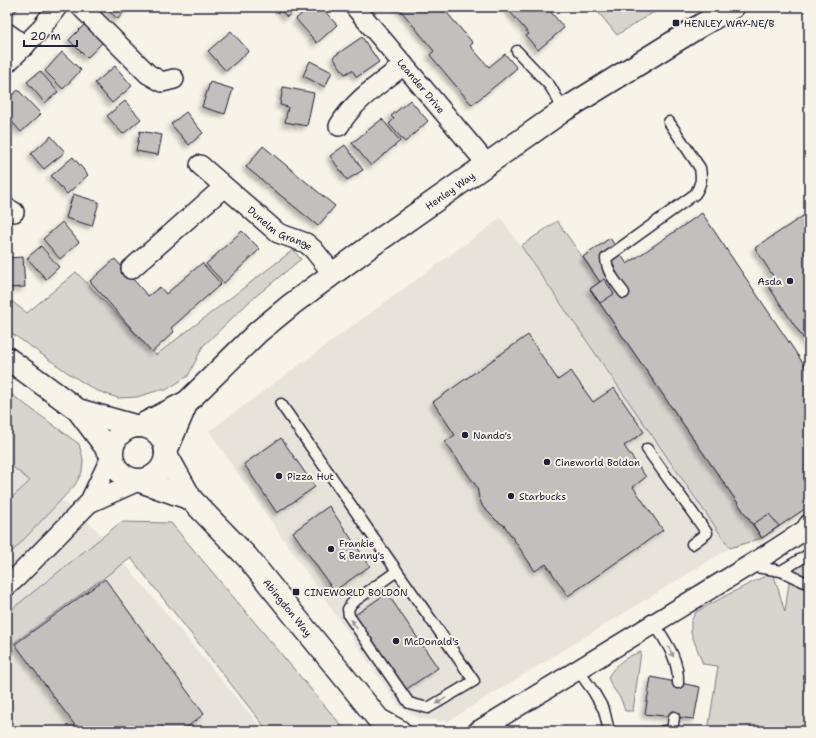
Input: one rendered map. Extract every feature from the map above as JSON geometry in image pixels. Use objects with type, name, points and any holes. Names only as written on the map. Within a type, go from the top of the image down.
[{"type":"main road","name":"Henley Way","points":[[138,426],[188,402],[258,332],[292,304],[487,164],[564,110],[733,7]]},
{"type":"main road","points":[[7,358],[78,410],[111,455],[113,464],[117,471],[123,476],[139,481],[156,475],[161,469],[165,462],[166,452],[161,436],[155,431],[148,427],[138,426],[78,410]]},
{"type":"main road","name":"Henley Way","points":[[166,452],[188,402]]},
{"type":"main road","points":[[111,455],[114,442],[120,432],[127,428],[138,426]]},
{"type":"main road","name":"Abingdon Way","points":[[166,452],[191,500],[247,556],[380,725],[399,731]]},
{"type":"main road","name":"Abingdon Way","points":[[139,481],[191,500]]},
{"type":"street","points":[[7,63],[39,31],[56,7]]},
{"type":"street","points":[[81,7],[148,74],[162,82],[174,79]]},
{"type":"street","name":"Leander Drive","points":[[355,7],[487,164]]},
{"type":"street","points":[[7,33],[25,46]]},
{"type":"street","points":[[339,126],[346,113],[404,65]]},
{"type":"street","name":"Dunelm Grange","points":[[200,164],[278,234],[306,243],[313,249],[333,274]]},
{"type":"street","points":[[131,269],[224,187]]},
{"type":"street","points":[[7,586],[89,503],[111,455]]},
{"type":"street","points":[[89,503],[139,481]]},
{"type":"street","points":[[478,731],[748,566],[805,530],[809,524]]},
{"type":"lane","points":[[517,51],[550,86],[564,110]]},
{"type":"lane","points":[[624,293],[609,272],[606,266],[606,258],[695,194],[701,187],[700,168],[669,122]]},
{"type":"lane","points":[[281,404],[474,681],[428,708],[409,703],[349,616],[348,609],[352,602],[397,571]]},
{"type":"lane","points":[[647,449],[708,533],[692,544]]},
{"type":"lane","points":[[781,571],[809,554]]},
{"type":"lane","points":[[748,566],[781,571],[809,584]]},
{"type":"lane","points":[[654,623],[672,653],[678,671],[678,682]]},
{"type":"lane","points":[[578,670],[593,690],[604,710],[609,731]]},
{"type":"lane","points":[[672,730],[674,717]]},
{"type":"lane","points":[[663,731],[679,731]]},
{"type":"shaded area","points":[[594,7],[662,7],[617,35]]},
{"type":"shaded area","points":[[501,218],[730,548],[448,721],[420,719],[399,706],[209,431]]},
{"type":"shaded area","points":[[557,221],[600,282],[590,289],[762,538],[730,548],[521,246]]},
{"type":"shaded area","points":[[293,250],[301,259],[250,301],[203,346],[188,376],[166,390],[160,390],[137,397],[118,398],[95,390],[7,330],[7,298],[27,313],[76,272],[156,355]]},
{"type":"shaded area","points":[[7,391],[79,444],[83,459],[82,472],[75,485],[13,551],[7,551],[7,502],[30,481],[7,462]]},
{"type":"shaded area","points":[[7,454],[96,529],[264,731],[7,731]]},
{"type":"shaded area","points":[[121,522],[171,523],[346,731],[268,731],[131,558],[7,648],[7,613]]},
{"type":"shaded area","points":[[809,552],[809,731],[708,731],[718,666],[703,664],[691,633],[691,621],[696,612],[773,572],[785,612],[792,561]]},
{"type":"shaded area","points":[[641,652],[633,711],[625,711],[621,699],[611,685],[608,677],[614,668],[622,661]]},
{"type":"building","points":[[7,7],[19,7],[13,14],[7,9]]},
{"type":"building","points":[[104,7],[128,7],[118,19]]},
{"type":"building","points":[[278,7],[298,7],[287,17]]},
{"type":"building","points":[[309,7],[321,7],[337,25],[317,43],[296,19]]},
{"type":"building","points":[[398,7],[442,7],[473,43],[470,46],[489,67],[505,54],[517,68],[472,105],[430,55],[434,51]]},
{"type":"building","points":[[506,7],[547,7],[564,28],[538,50],[526,36],[529,34]]},
{"type":"building","points":[[85,24],[103,42],[87,58],[69,40]]},
{"type":"building","points":[[231,31],[249,51],[226,71],[208,51]]},
{"type":"building","points":[[362,37],[379,62],[357,77],[352,70],[345,74],[333,57]]},
{"type":"building","points":[[62,52],[81,70],[63,89],[45,71]]},
{"type":"building","points":[[310,61],[332,72],[325,87],[303,76]]},
{"type":"building","points":[[115,66],[132,86],[112,103],[95,83]]},
{"type":"building","points":[[40,71],[58,92],[45,103],[27,82]]},
{"type":"building","points":[[210,82],[233,89],[225,114],[202,107]]},
{"type":"building","points":[[283,87],[314,93],[307,126],[285,122],[288,107],[280,105]]},
{"type":"building","points":[[18,90],[41,114],[21,132],[7,116],[7,100]]},
{"type":"building","points":[[410,100],[428,121],[405,142],[389,124],[394,119],[391,116]]},
{"type":"building","points":[[125,101],[141,119],[123,134],[107,116]]},
{"type":"building","points":[[186,112],[203,133],[189,145],[171,124]]},
{"type":"building","points":[[382,119],[400,141],[371,166],[352,143]]},
{"type":"building","points":[[140,131],[162,135],[158,155],[136,151]]},
{"type":"building","points":[[51,136],[65,152],[44,169],[31,154]]},
{"type":"building","points":[[345,145],[363,170],[347,180],[330,156]]},
{"type":"building","points":[[263,146],[335,206],[318,226],[246,167]]},
{"type":"building","points":[[73,157],[88,175],[67,194],[51,176]]},
{"type":"building","points":[[73,194],[99,202],[92,226],[66,218]]},
{"type":"building","name":"Asda","points":[[809,212],[809,347],[767,284],[775,279],[755,248]]},
{"type":"building","points":[[702,213],[809,372],[809,506],[762,538],[590,289],[600,282],[583,257],[610,238],[627,264]]},
{"type":"building","points":[[62,222],[79,242],[60,259],[43,239]]},
{"type":"building","points":[[242,231],[260,249],[224,283],[206,264]]},
{"type":"building","points":[[41,246],[59,267],[46,279],[27,258]]},
{"type":"building","points":[[23,257],[25,287],[7,288],[7,258]]},
{"type":"building","points":[[115,259],[148,296],[160,287],[166,294],[202,263],[221,284],[171,328],[174,332],[152,352],[90,281]]},
{"type":"building","points":[[604,279],[614,294],[600,303],[590,289]]},
{"type":"building","name":"Cineworld Boldon","points":[[528,335],[558,380],[571,371],[593,402],[614,388],[644,432],[624,446],[646,477],[633,487],[663,530],[568,596],[546,564],[535,571],[504,525],[497,521],[483,507],[479,498],[477,487],[445,442],[455,435],[433,402]]},
{"type":"building","name":"Pizza Hut","points":[[281,438],[315,487],[277,513],[244,464]]},
{"type":"building","name":"Frankie & Benny's","points":[[329,506],[370,566],[334,591],[293,532]]},
{"type":"building","points":[[769,514],[779,526],[762,538],[753,524]]},
{"type":"building","points":[[105,579],[204,714],[182,731],[79,731],[15,644]]},
{"type":"building","name":"McDonald's","points":[[387,593],[438,668],[405,690],[355,615]]},
{"type":"building","points":[[651,677],[700,687],[694,719],[645,714]]},
{"type":"place","name":"HENLEY WAY-NE/B","points":[[676,23]]},
{"type":"place","name":"Asda","points":[[790,281]]},
{"type":"place","name":"Nando's","points":[[465,435]]},
{"type":"place","name":"Cineworld Boldon","points":[[547,462]]},
{"type":"place","name":"Pizza Hut","points":[[279,476]]},
{"type":"place","name":"Starbucks","points":[[511,496]]},
{"type":"place","name":"Frankie & Benny's","points":[[331,549]]},
{"type":"place","name":"CINEWORLD BOLDON","points":[[296,592]]},
{"type":"place","name":"McDonald's","points":[[396,641]]}]
